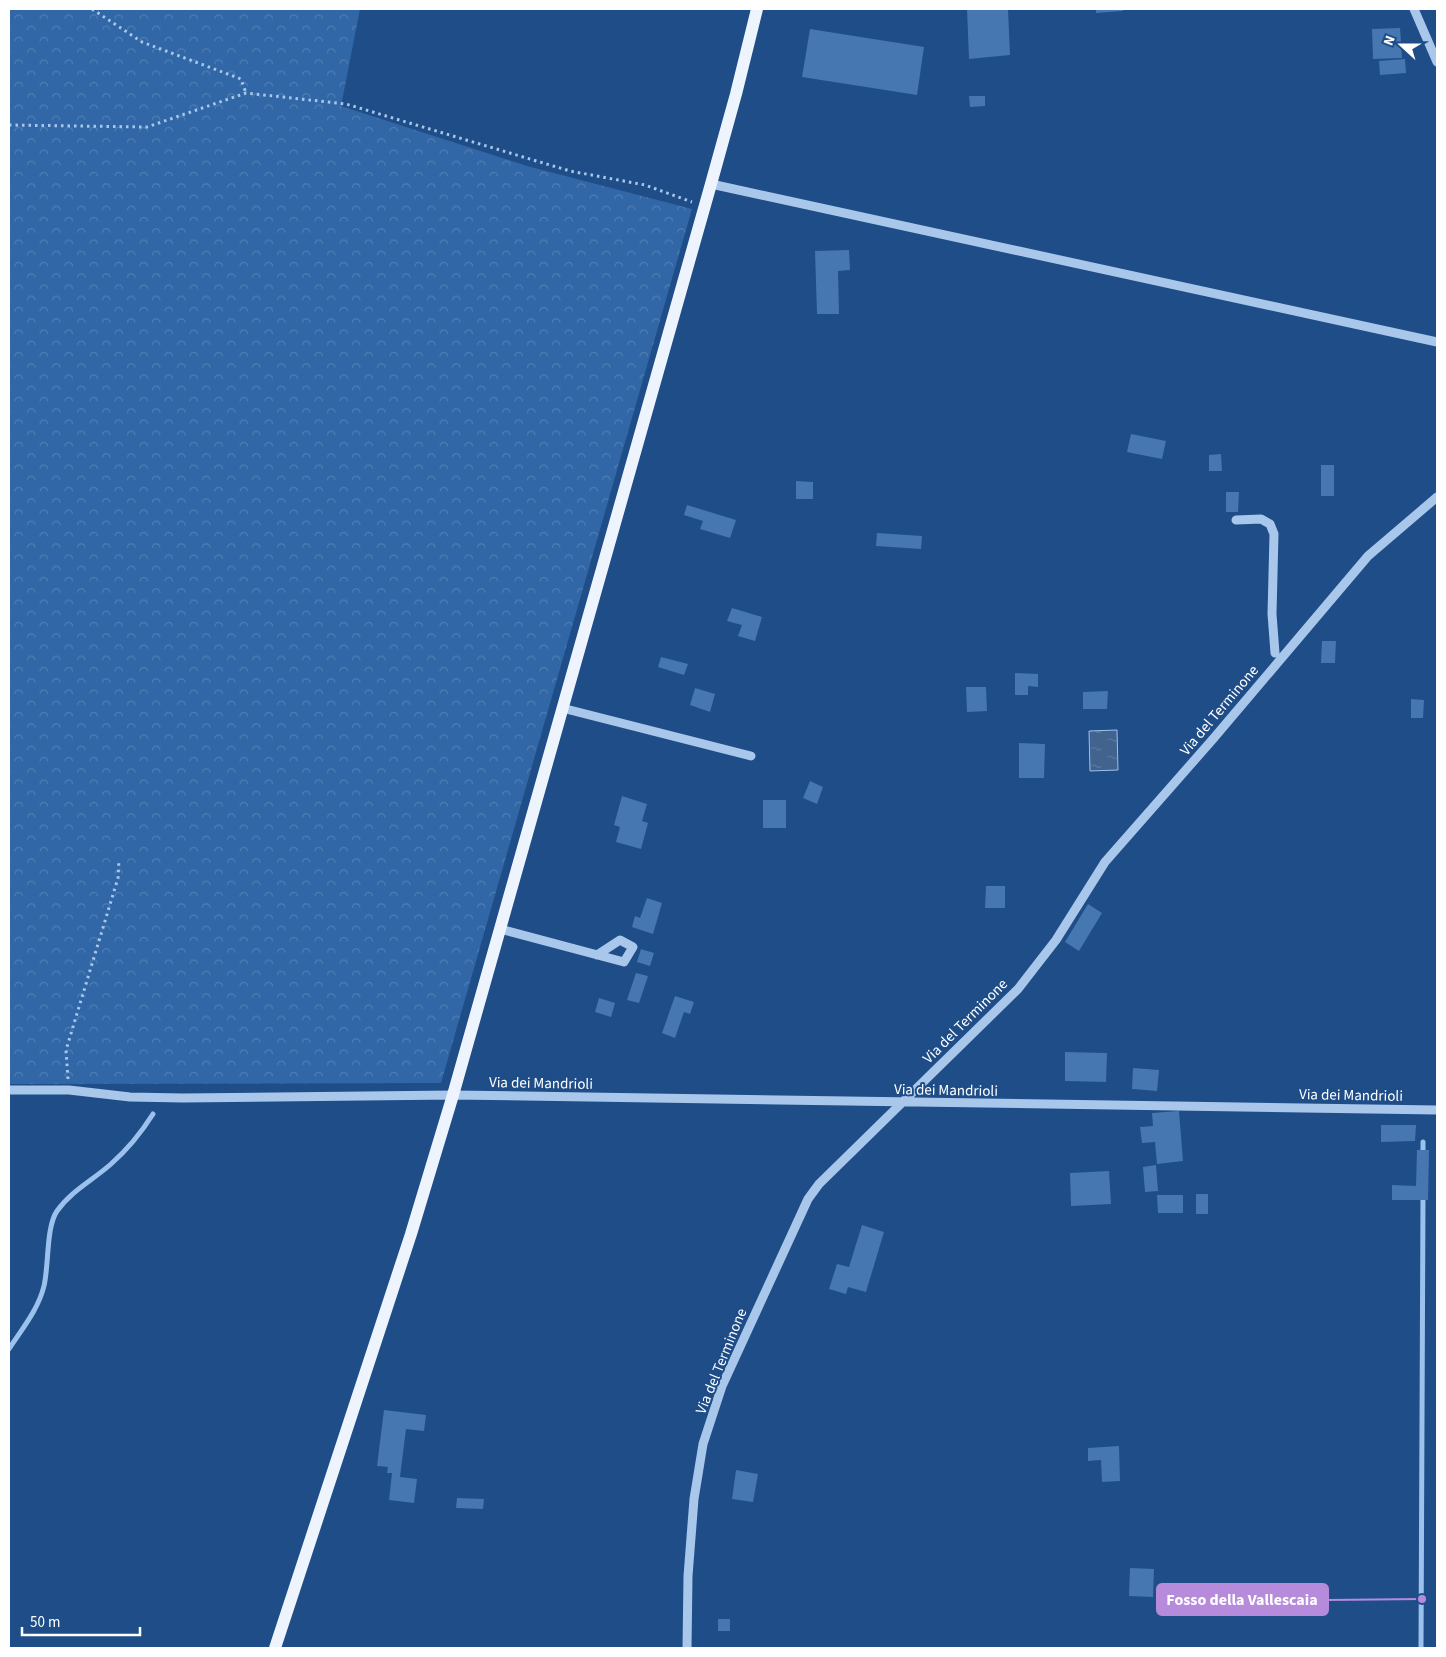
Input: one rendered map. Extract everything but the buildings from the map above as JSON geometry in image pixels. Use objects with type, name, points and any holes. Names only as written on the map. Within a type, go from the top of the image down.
[{"type":"main road","points":[[275,1648],[411,1234],[454,1095],[562,708],[712,184],[757,9]]},
{"type":"street","points":[[1414,9],[1437,62]]},
{"type":"street","points":[[712,184],[1437,342]]},
{"type":"street","name":"Via del Terminone","points":[[686,1648],[688,1576],[694,1499],[703,1444],[722,1386],[808,1199],[819,1184],[1018,988],[1056,940],[1105,862],[1213,739],[1368,556],[1437,497]]},
{"type":"street","points":[[1236,520],[1262,519],[1270,524],[1274,534],[1272,614],[1275,653]]},
{"type":"street","points":[[562,708],[751,756]]},
{"type":"street","points":[[500,930],[597,955]]},
{"type":"street","name":"Via dei Mandrioli","points":[[9,1090],[69,1090],[130,1097],[183,1098],[454,1095],[1437,1110]]},
{"type":"path","points":[[92,9],[142,42],[241,79],[246,93]]},
{"type":"path","points":[[9,125],[147,127],[246,93],[346,104],[570,171],[645,185],[705,207]]},
{"type":"path","points":[[69,1090],[66,1050],[118,878],[119,860]]},
{"type":"green space","points":[[9,9],[360,9],[341,106],[527,166],[692,209],[441,1083],[9,1084]]},
{"type":"water","points":[[1117,730],[1118,770],[1090,771],[1089,731]]},
{"type":"waterway","points":[[9,1349],[29,1319],[41,1295],[46,1277],[49,1236],[53,1218],[57,1211],[69,1197],[123,1153],[153,1114]]},
{"type":"waterway","points":[[1423,1142],[1423,1157]]},
{"type":"waterway","points":[[1421,1648],[1423,1195]]},
{"type":"place","name":"Fosso della Vallescaia","points":[[1422,1599]]}]
